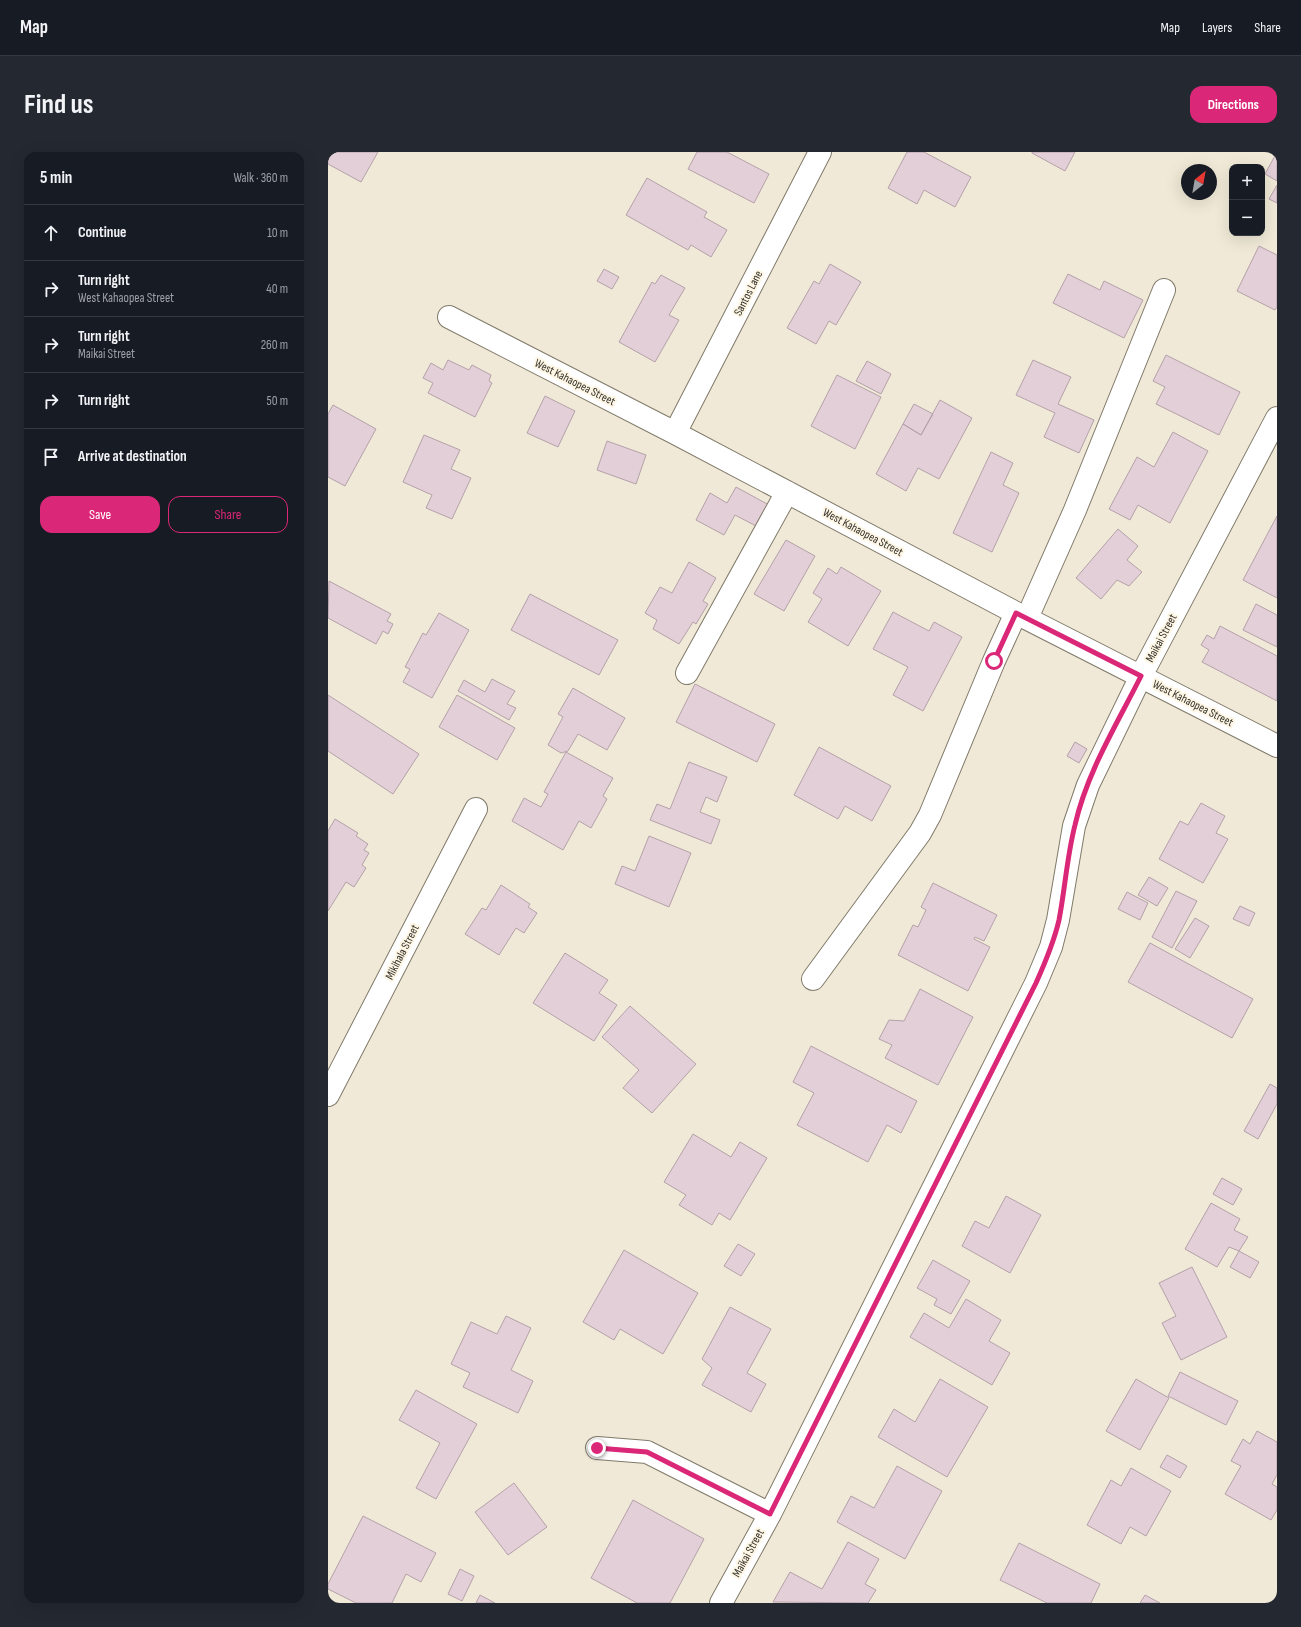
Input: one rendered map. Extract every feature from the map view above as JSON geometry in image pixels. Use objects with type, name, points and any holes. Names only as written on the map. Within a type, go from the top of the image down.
[{"type":"street","name":"Santos Lane","points":[[675,433],[820,152]]},
{"type":"street","points":[[813,979],[905,854],[926,821],[994,661],[1021,616],[1075,510],[1164,290]]},
{"type":"street","name":"West Kahaopea Street","points":[[449,317],[675,433],[1021,616],[1277,746]]},
{"type":"street","name":"Maikai Street","points":[[721,1603],[770,1514],[1036,983],[1051,947],[1058,920],[1074,826],[1079,808],[1096,766],[1141,676],[1277,418]]},
{"type":"street","points":[[687,672],[787,492]]},
{"type":"street","name":"Mikihala Street","points":[[328,1095],[476,809]]},
{"type":"street","points":[[597,1448],[647,1452],[770,1514]]},
{"type":"building","points":[[328,152],[378,152],[361,182],[328,164]]},
{"type":"building","points":[[697,152],[727,152],[769,174],[754,203],[688,169]]},
{"type":"building","points":[[907,152],[924,152],[971,177],[955,207],[924,190],[917,204],[888,188]]},
{"type":"building","points":[[1032,152],[1075,152],[1065,171]]},
{"type":"building","points":[[1277,152],[1277,181],[1265,174]]},
{"type":"building","points":[[647,178],[707,212],[704,217],[727,230],[711,257],[691,245],[688,250],[626,215]]},
{"type":"building","points":[[1277,185],[1277,203],[1269,199]]},
{"type":"building","points":[[1259,246],[1277,255],[1277,307],[1275,310],[1237,291]]},
{"type":"building","points":[[830,264],[861,282],[836,325],[829,321],[816,344],[787,328],[814,281],[819,284]]},
{"type":"building","points":[[604,269],[619,277],[612,289],[597,281]]},
{"type":"building","points":[[1068,274],[1100,290],[1104,281],[1143,300],[1124,338],[1053,303]]},
{"type":"building","points":[[661,275],[685,288],[669,315],[679,320],[655,362],[619,342],[652,282],[655,284]]},
{"type":"building","points":[[1166,355],[1240,392],[1219,435],[1156,404],[1165,387],[1153,381]]},
{"type":"building","points":[[448,360],[469,370],[472,365],[491,375],[489,381],[492,383],[475,417],[428,393],[433,383],[423,378],[431,363],[443,370]]},
{"type":"building","points":[[1033,360],[1071,377],[1058,404],[1094,420],[1079,453],[1044,437],[1055,413],[1016,395]]},
{"type":"building","points":[[867,361],[891,374],[881,394],[856,381]]},
{"type":"building","points":[[837,375],[881,397],[855,449],[811,426]]},
{"type":"building","points":[[545,396],[575,411],[558,447],[527,433]]},
{"type":"building","points":[[940,400],[972,418],[939,479],[918,468],[906,491],[876,474],[903,424],[921,435]]},
{"type":"building","points":[[914,404],[933,414],[921,435],[903,424]]},
{"type":"building","points":[[333,405],[376,429],[345,486],[328,477],[328,414]]},
{"type":"building","points":[[1173,432],[1208,451],[1170,523],[1138,505],[1130,520],[1109,509],[1137,457],[1154,467]]},
{"type":"building","points":[[424,435],[460,450],[451,469],[471,478],[452,519],[426,508],[432,495],[403,482]]},
{"type":"building","points":[[607,441],[646,455],[636,484],[597,470]]},
{"type":"building","points":[[991,452],[1013,463],[1003,485],[1019,493],[992,552],[953,533]]},
{"type":"building","points":[[736,487],[769,505],[758,527],[735,515],[724,535],[696,520],[710,493],[727,503]]},
{"type":"building","points":[[1277,516],[1277,598],[1243,580]]},
{"type":"building","points":[[1118,529],[1138,546],[1127,560],[1142,572],[1129,586],[1117,580],[1101,599],[1076,578]]},
{"type":"building","points":[[786,540],[815,556],[784,611],[754,594]]},
{"type":"building","points":[[689,562],[716,578],[703,601],[708,604],[696,624],[693,622],[679,644],[653,629],[657,620],[645,613],[660,587],[672,593]]},
{"type":"building","points":[[841,567],[881,591],[848,646],[808,622],[822,599],[813,593],[828,568],[837,574]]},
{"type":"building","points":[[329,581],[391,614],[387,621],[393,624],[388,634],[383,631],[376,644],[328,618]]},
{"type":"building","points":[[530,594],[618,640],[599,675],[511,630]]},
{"type":"building","points":[[1256,604],[1277,615],[1277,647],[1243,630]]},
{"type":"building","points":[[893,612],[929,631],[934,622],[962,637],[923,711],[893,695],[908,667],[873,649]]},
{"type":"building","points":[[439,613],[469,630],[432,698],[403,682],[410,669],[405,667],[423,633],[426,635]]},
{"type":"building","points":[[1220,626],[1277,656],[1277,701],[1202,662],[1209,650],[1201,645],[1207,635],[1214,639]]},
{"type":"building","points":[[492,679],[515,691],[507,704],[516,708],[509,720],[458,691],[464,680],[485,692]]},
{"type":"building","points":[[695,684],[775,724],[757,762],[676,722]]},
{"type":"building","points":[[573,688],[625,718],[607,750],[578,734],[568,751],[561,753],[548,745],[563,717],[558,714]]},
{"type":"building","points":[[328,695],[419,754],[393,794],[328,751]]},
{"type":"building","points":[[457,695],[515,728],[497,760],[439,727]]},
{"type":"building","points":[[1075,742],[1087,749],[1079,763],[1067,756]]},
{"type":"building","points":[[819,747],[891,786],[872,821],[845,806],[838,819],[794,795]]},
{"type":"building","points":[[566,752],[613,778],[603,796],[607,799],[591,828],[579,821],[563,850],[512,821],[524,798],[541,807],[548,794],[544,792]]},
{"type":"building","points":[[689,762],[727,777],[717,802],[706,797],[700,812],[720,820],[711,844],[650,820],[657,804],[670,809]]},
{"type":"building","points":[[1201,803],[1225,816],[1216,833],[1228,839],[1203,883],[1159,859],[1180,821],[1188,825]]},
{"type":"building","points":[[335,819],[358,833],[356,836],[368,844],[364,850],[369,853],[362,865],[366,868],[354,887],[346,882],[328,911],[328,831]]},
{"type":"building","points":[[649,836],[691,853],[669,907],[615,884],[622,866],[635,871]]},
{"type":"building","points":[[1149,877],[1168,888],[1157,906],[1138,895]]},
{"type":"building","points":[[933,883],[997,915],[984,941],[975,937],[974,939],[990,947],[968,991],[898,955],[913,925],[918,927],[926,910],[921,907]]},
{"type":"building","points":[[501,885],[530,904],[528,907],[537,913],[524,933],[516,928],[499,955],[465,934],[482,908],[486,910]]},
{"type":"building","points":[[1176,891],[1197,901],[1172,948],[1152,937]]},
{"type":"building","points":[[1127,892],[1148,903],[1140,920],[1118,909]]},
{"type":"building","points":[[1240,906],[1255,913],[1249,926],[1233,919]]},
{"type":"building","points":[[1195,918],[1209,926],[1190,958],[1175,949]]},
{"type":"building","points":[[1150,943],[1253,999],[1232,1038],[1128,982]]},
{"type":"building","points":[[565,953],[608,980],[599,993],[617,1005],[594,1041],[533,1003]]},
{"type":"building","points":[[920,989],[973,1017],[938,1085],[885,1058],[892,1045],[879,1039],[889,1020],[904,1021]]},
{"type":"building","points":[[630,1006],[696,1064],[652,1113],[623,1088],[639,1070],[602,1037]]},
{"type":"building","points":[[811,1046],[917,1101],[901,1133],[887,1125],[868,1162],[797,1125],[814,1093],[793,1082]]},
{"type":"building","points":[[1270,1084],[1277,1088],[1277,1104],[1258,1139],[1244,1131]]},
{"type":"building","points":[[693,1134],[731,1157],[740,1142],[767,1158],[730,1220],[719,1213],[712,1225],[679,1205],[686,1195],[664,1182]]},
{"type":"building","points":[[1222,1178],[1242,1189],[1233,1205],[1213,1194]]},
{"type":"building","points":[[1006,1196],[1041,1215],[1010,1273],[962,1246],[975,1221],[989,1228]]},
{"type":"building","points":[[1211,1203],[1240,1219],[1234,1230],[1248,1237],[1239,1251],[1229,1247],[1217,1267],[1185,1249]]},
{"type":"building","points":[[738,1244],[755,1254],[741,1276],[724,1266]]},
{"type":"building","points":[[624,1250],[698,1293],[663,1354],[620,1329],[614,1340],[583,1322]]},
{"type":"building","points":[[1239,1251],[1259,1262],[1250,1278],[1230,1267]]},
{"type":"building","points":[[933,1260],[970,1281],[951,1314],[934,1305],[937,1299],[917,1288]]},
{"type":"building","points":[[1192,1267],[1227,1337],[1181,1360],[1162,1323],[1176,1316],[1159,1283]]},
{"type":"building","points":[[966,1299],[1001,1320],[989,1341],[1010,1353],[992,1385],[910,1337],[924,1313],[949,1328]]},
{"type":"building","points":[[730,1307],[771,1329],[747,1373],[766,1384],[751,1412],[702,1385],[712,1368],[702,1359]]},
{"type":"building","points":[[506,1316],[531,1328],[511,1370],[533,1381],[518,1413],[463,1387],[470,1373],[451,1364],[471,1322],[497,1334]]},
{"type":"building","points":[[1180,1372],[1238,1401],[1226,1425],[1168,1396]]},
{"type":"building","points":[[940,1379],[988,1407],[947,1477],[878,1437],[894,1409],[915,1422]]},
{"type":"building","points":[[1136,1379],[1169,1398],[1140,1450],[1106,1431]]},
{"type":"building","points":[[416,1390],[477,1424],[436,1499],[416,1488],[440,1443],[399,1420]]},
{"type":"building","points":[[1257,1431],[1277,1442],[1277,1475],[1272,1484],[1277,1487],[1277,1510],[1271,1520],[1225,1494],[1241,1466],[1231,1461],[1243,1439],[1250,1444]]},
{"type":"building","points":[[1167,1455],[1187,1466],[1180,1478],[1160,1467]]},
{"type":"building","points":[[897,1466],[942,1491],[905,1559],[837,1522],[851,1496],[874,1508]]},
{"type":"building","points":[[1131,1468],[1171,1491],[1146,1536],[1130,1527],[1121,1544],[1087,1525],[1111,1480],[1121,1486]]},
{"type":"building","points":[[514,1483],[547,1527],[508,1555],[475,1512]]},
{"type":"building","points":[[633,1500],[704,1539],[670,1603],[637,1603],[591,1578]]},
{"type":"building","points":[[363,1516],[436,1553],[421,1582],[406,1574],[392,1603],[356,1603],[328,1589],[328,1584]]},
{"type":"building","points":[[848,1542],[879,1559],[865,1584],[876,1590],[868,1603],[773,1602],[790,1572],[822,1589]]},
{"type":"building","points":[[1019,1543],[1100,1584],[1091,1603],[1047,1603],[1000,1580]]},
{"type":"building","points":[[460,1569],[474,1576],[462,1601],[448,1594]]},
{"type":"building","points":[[480,1595],[495,1603],[476,1603]]},
{"type":"building","points":[[1145,1595],[1160,1603],[1140,1603]]},
{"type":"route","points":[[597,1448],[647,1452],[770,1514],[1036,983],[1051,947],[1058,920],[1074,826],[1079,808],[1096,766],[1141,676],[1016,613],[994,661]]}]
